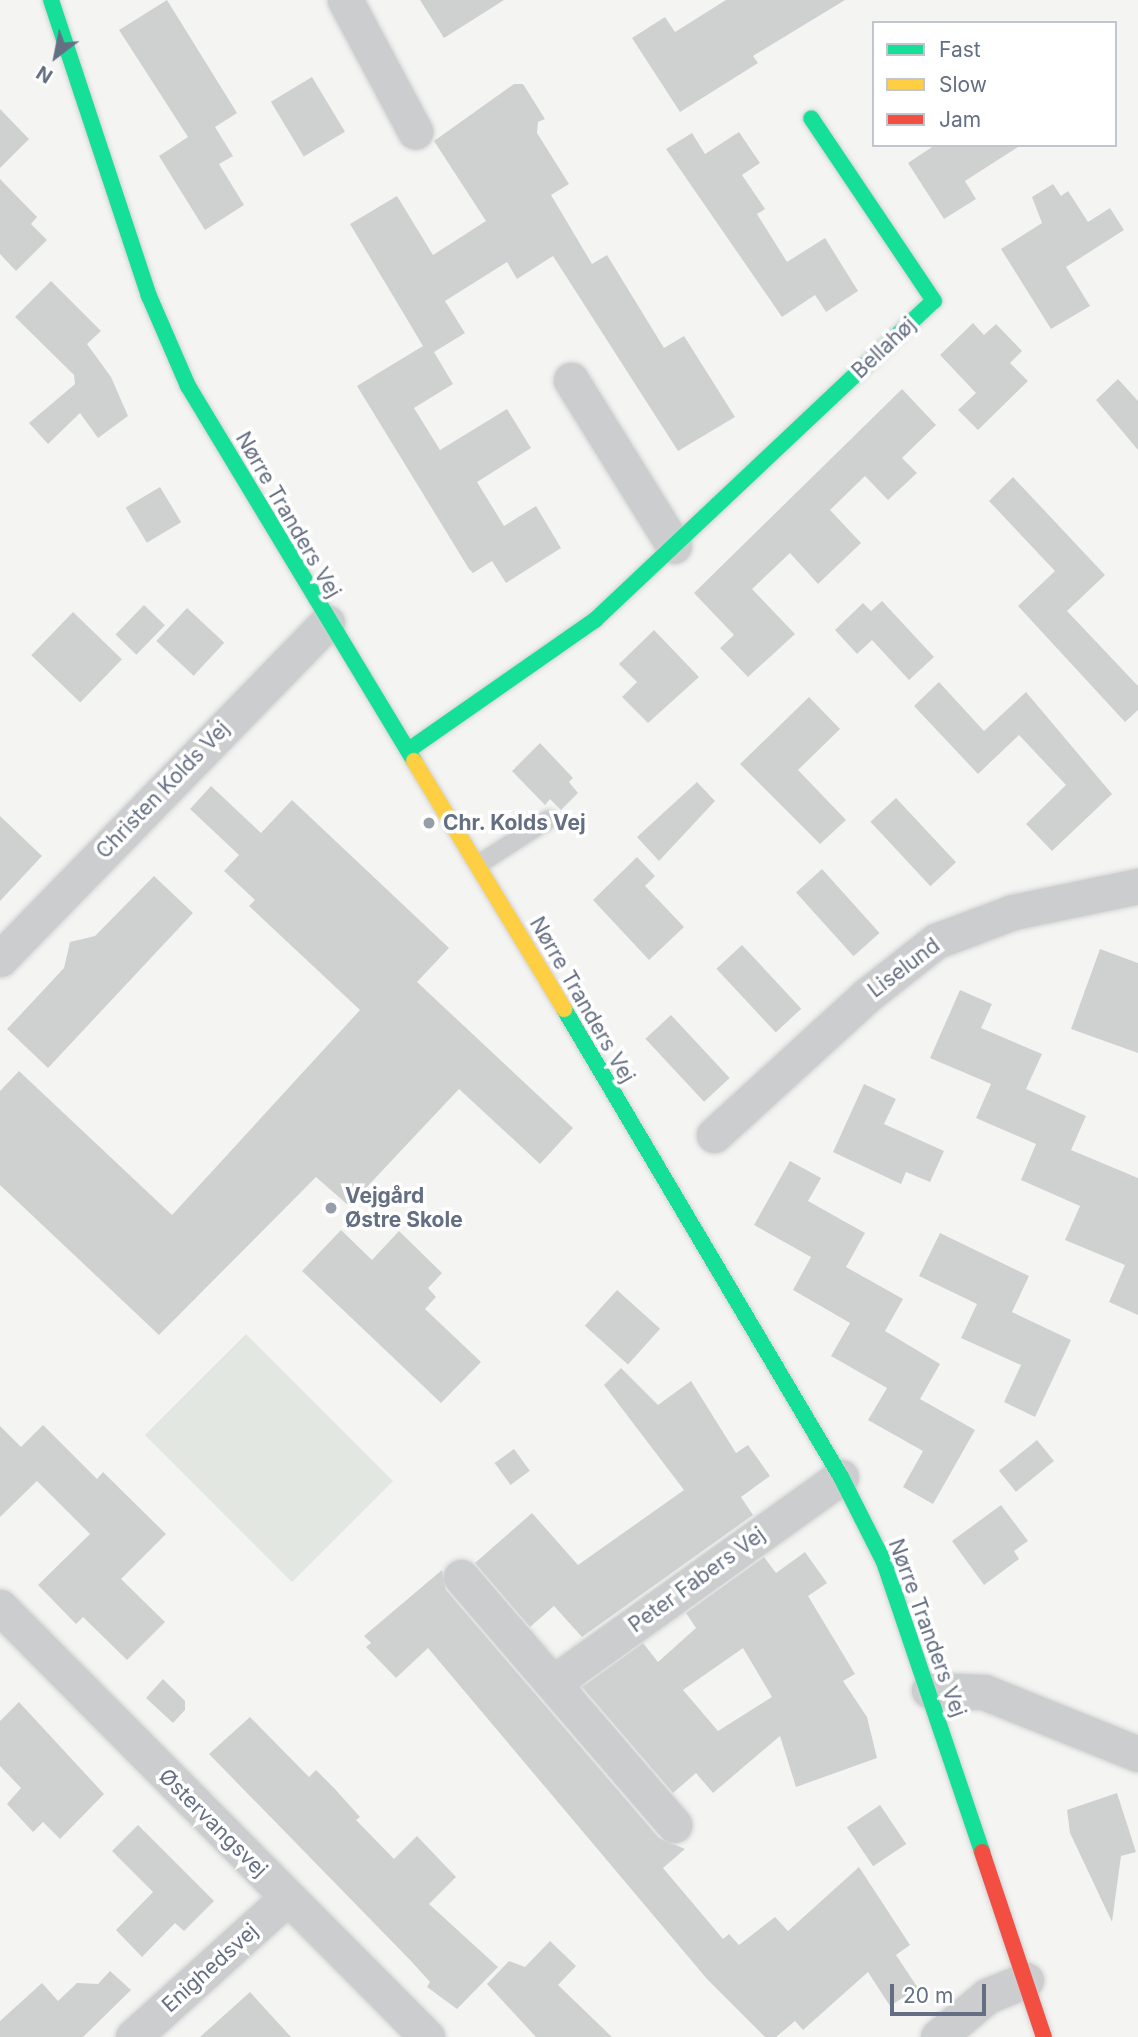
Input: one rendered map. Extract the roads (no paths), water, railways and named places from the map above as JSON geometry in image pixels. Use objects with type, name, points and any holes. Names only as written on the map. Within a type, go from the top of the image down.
[{"type":"street","name":"Nørre Tranders Vej","points":[[51,0],[149,296],[188,386],[327,623],[410,749],[479,864],[841,1477],[884,1562],[1044,2037]]},
{"type":"street","points":[[345,0],[415,131]]},
{"type":"street","name":"Bellahøj","points":[[410,749],[596,620],[934,301],[811,118]]},
{"type":"street","points":[[570,380],[674,545]]},
{"type":"street","name":"Christen Kolds Vej","points":[[0,959],[327,623]]},
{"type":"street","name":"Liselund","points":[[715,1135],[866,996],[936,941],[1013,912],[1138,886]]},
{"type":"street","name":"Peter Fabers Vej","points":[[553,1683],[841,1477]]},
{"type":"street","points":[[461,1577],[674,1825]]},
{"type":"street","name":"Østervangsvej","points":[[0,1607],[427,2037]]},
{"type":"street","points":[[929,1690],[984,1692],[1138,1754]]},
{"type":"street","name":"Enighedsvej","points":[[133,2037],[287,1898]]},
{"type":"street","points":[[938,2037],[987,1996],[1026,1980]]},
{"type":"lane","points":[[479,864],[549,819]]},
{"type":"place","name":"Chr. Kolds Vej","points":[[429,823]]},
{"type":"place","name":"Vejgård Østre Skole","points":[[331,1208]]}]
